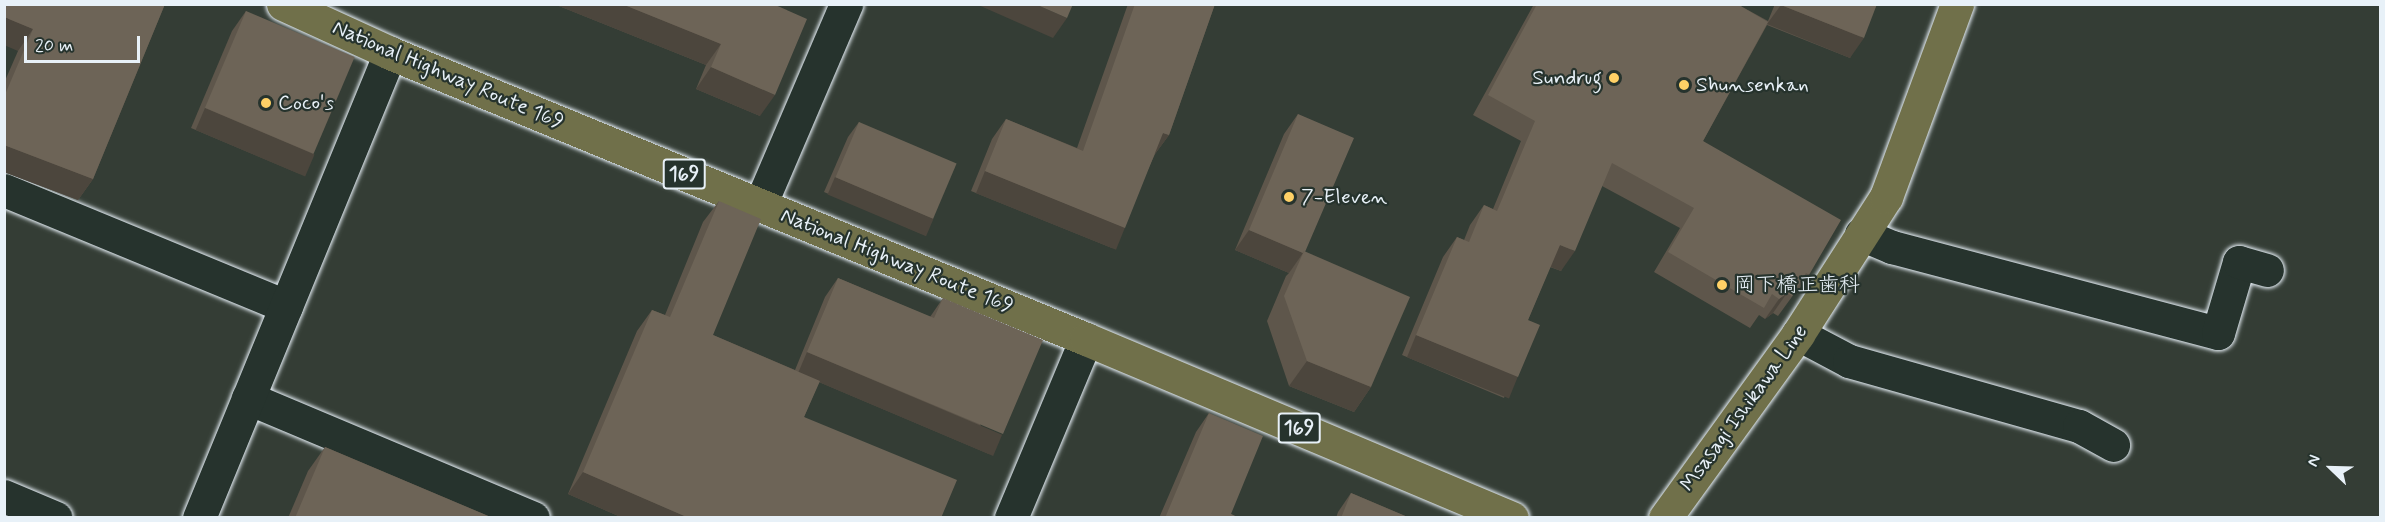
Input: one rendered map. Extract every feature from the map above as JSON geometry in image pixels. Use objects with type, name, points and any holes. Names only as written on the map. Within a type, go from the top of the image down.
[{"type":"main road","name":"Msasagi Ishikawa Line","points":[[1665,518],[1798,334],[1886,197],[1956,4]]},
{"type":"main road","name":"National Highway Route 169","points":[[301,8],[390,53],[1086,339],[1512,518]]},
{"type":"street","points":[[760,205],[846,4]]},
{"type":"street","points":[[199,518],[390,53]]},
{"type":"street","points":[[4,190],[286,306]]},
{"type":"street","points":[[1861,234],[1892,248],[2218,333],[2239,262],[2267,270]]},
{"type":"street","points":[[1798,334],[1849,361],[2079,426],[2113,445]]},
{"type":"street","points":[[1011,518],[1086,339]]},
{"type":"street","points":[[248,398],[533,518]]},
{"type":"street","points":[[4,496],[56,518]]},
{"type":"building","points":[[4,4],[165,4],[93,179],[4,145],[4,97],[33,29],[4,17]]},
{"type":"building","points":[[622,4],[773,4],[807,19],[775,95],[711,67],[721,44]]},
{"type":"building","points":[[1035,4],[1073,4],[1067,18]]},
{"type":"building","points":[[1135,4],[1215,4],[1169,135],[1163,133],[1125,228],[985,171],[1006,119],[1083,151]]},
{"type":"building","points":[[1537,4],[1737,4],[1768,22],[1703,141],[1841,220],[1809,275],[1806,273],[1792,296],[1787,293],[1779,299],[1772,294],[1764,308],[1668,252],[1694,208],[1612,163],[1575,251],[1560,245],[1528,320],[1540,325],[1518,377],[1416,335],[1457,237],[1469,242],[1484,205],[1497,211],[1535,121],[1488,95]]},
{"type":"building","points":[[1781,4],[1877,4],[1864,38],[1781,5]]},
{"type":"building","name":"Coco's","points":[[246,11],[355,57],[314,154],[205,108]]},
{"type":"building","points":[[1298,114],[1354,138],[1303,253],[1249,230]]},
{"type":"building","points":[[859,122],[957,163],[933,219],[836,177]]},
{"type":"building","points":[[719,201],[761,219],[713,335],[820,381],[804,417],[957,480],[941,518],[689,518],[583,472],[652,310],[670,317]]},
{"type":"building","points":[[1304,251],[1410,297],[1371,387],[1307,361],[1284,296]]},
{"type":"building","points":[[838,278],[934,318],[943,298],[1043,340],[1003,434],[807,352]]},
{"type":"building","points":[[1209,413],[1263,436],[1231,514],[1239,518],[1165,518]]},
{"type":"building","points":[[325,447],[493,518],[295,518]]},
{"type":"building","points":[[1351,493],[1410,518],[1341,518]]},
{"type":"place","name":"Sundrug","points":[[1614,78]]},
{"type":"place","name":"Shunsenkan","points":[[1684,85]]},
{"type":"place","name":"Coco's","points":[[266,103]]},
{"type":"place","name":"7-Eleven","points":[[1289,197]]},
{"type":"place","name":"岡下橋正歯科","points":[[1722,285]]}]
